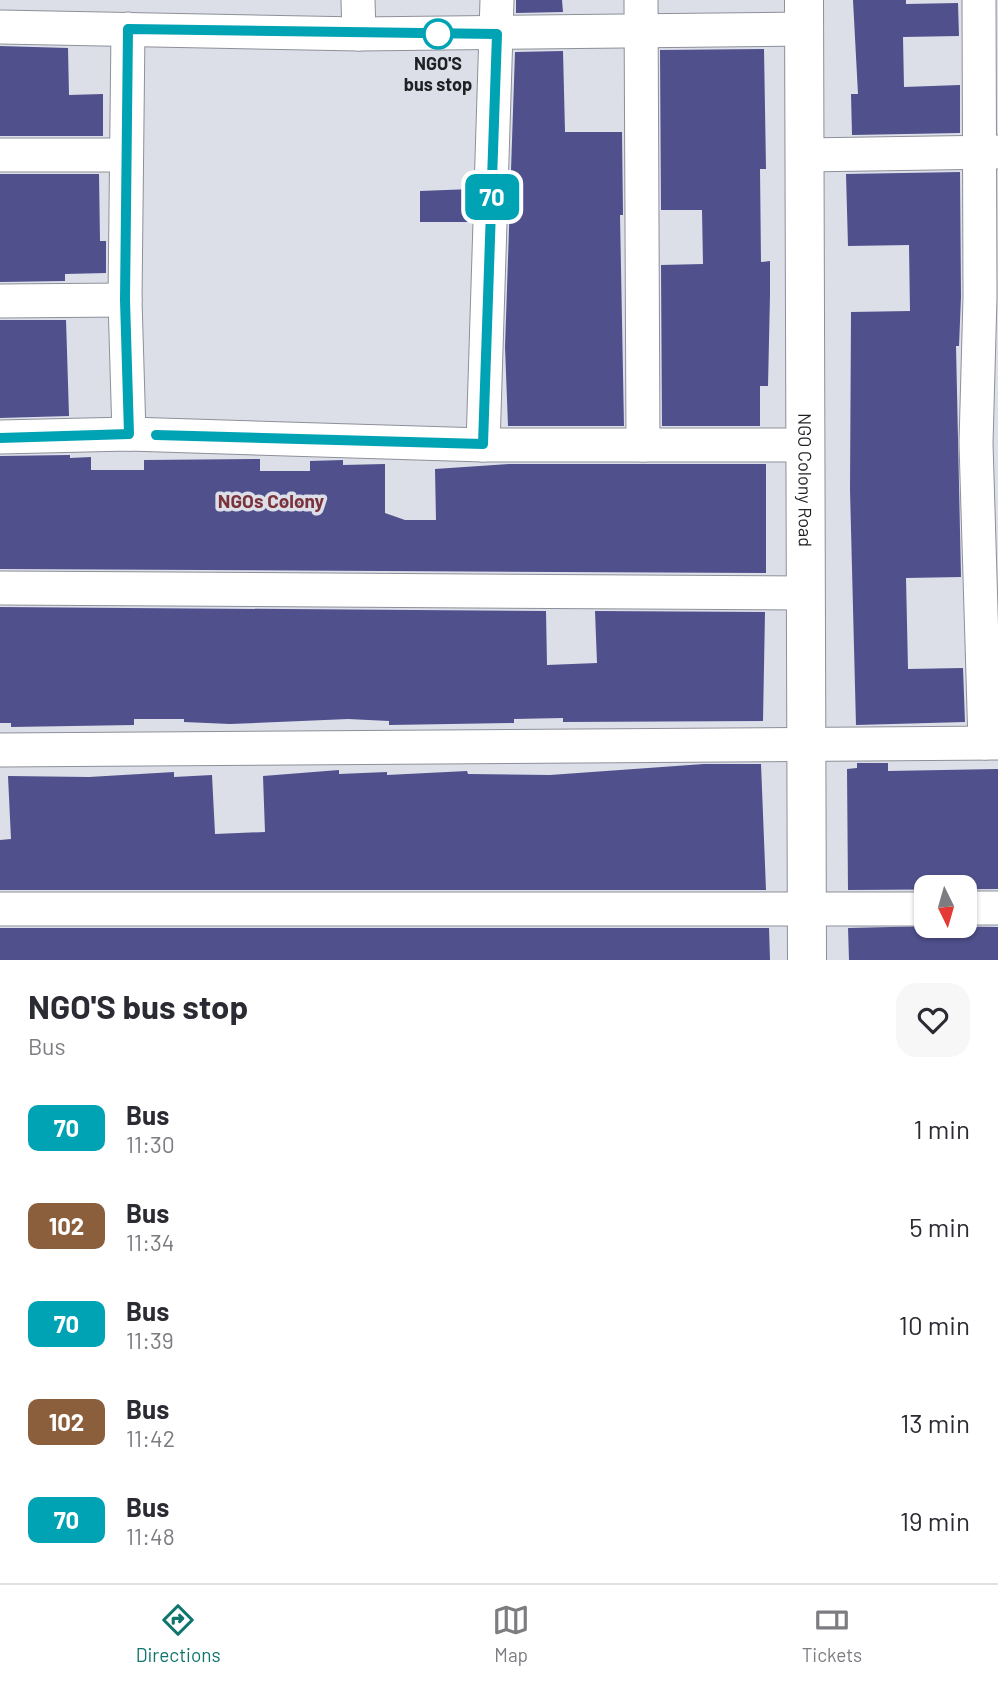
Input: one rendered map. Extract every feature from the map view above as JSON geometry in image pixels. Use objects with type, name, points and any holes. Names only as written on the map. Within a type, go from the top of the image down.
[{"type":"street","points":[[358,0],[359,34]]},
{"type":"street","points":[[483,444],[497,0]]},
{"type":"street","points":[[0,750],[992,743],[987,443],[989,152],[979,0]]},
{"type":"street","points":[[642,14],[643,445]]},
{"type":"street","points":[[0,27],[497,34],[642,14],[804,15]]},
{"type":"street","name":"NGO Colony Road","points":[[804,15],[807,960]]},
{"type":"street","points":[[128,29],[125,300],[129,434]]},
{"type":"street","points":[[805,155],[989,152]]},
{"type":"street","points":[[0,155],[126,155]]},
{"type":"street","points":[[0,301],[125,300]]},
{"type":"street","points":[[0,438],[129,434],[483,444],[806,445]]},
{"type":"street","points":[[0,588],[807,593]]},
{"type":"street","points":[[977,908],[998,908]]},
{"type":"street","points":[[0,909],[914,909]]},
{"type":"building","points":[[516,0],[562,0],[563,12],[516,13]]},
{"type":"building","points":[[853,0],[906,0],[906,4],[958,3],[959,36],[903,37],[904,87],[960,85],[960,133],[852,135],[851,94],[858,94]]},
{"type":"building","points":[[0,46],[68,48],[69,95],[103,94],[103,136],[0,136]]},
{"type":"building","points":[[764,49],[766,169],[760,169],[761,262],[770,261],[770,295],[768,386],[760,386],[760,426],[662,426],[661,265],[703,264],[702,210],[661,210],[660,50]]},
{"type":"building","points":[[563,51],[565,132],[622,132],[623,215],[620,215],[624,426],[508,426],[505,347],[515,52]]},
{"type":"building","points":[[960,172],[961,297],[959,346],[956,346],[961,577],[906,578],[908,669],[963,668],[965,722],[856,725],[850,490],[851,312],[910,311],[909,245],[848,246],[846,174]]},
{"type":"building","points":[[0,174],[99,174],[100,241],[106,241],[106,273],[65,274],[65,281],[0,282]]},
{"type":"building","points":[[472,189],[471,222],[420,222],[420,191]]},
{"type":"building","points":[[0,320],[66,320],[69,416],[0,418]]},
{"type":"building","points":[[70,455],[70,458],[91,457],[91,470],[144,470],[144,460],[260,459],[260,471],[310,471],[310,461],[343,460],[343,465],[385,464],[385,513],[405,520],[436,520],[435,469],[509,464],[766,464],[766,573],[0,569],[0,456]]},
{"type":"building","points":[[0,607],[546,611],[547,665],[597,663],[595,611],[765,612],[763,721],[563,722],[563,718],[514,719],[514,723],[389,725],[389,721],[348,719],[230,724],[184,722],[184,719],[134,719],[134,725],[11,727],[11,723],[0,723]]},
{"type":"building","points":[[857,763],[888,763],[888,771],[998,769],[998,889],[977,889],[977,875],[914,875],[914,890],[848,890],[847,769],[857,768]]},
{"type":"building","points":[[704,764],[761,764],[766,890],[0,890],[0,840],[11,839],[8,776],[89,777],[174,772],[174,777],[212,775],[215,834],[265,832],[263,776],[339,770],[339,774],[387,772],[387,775],[467,771],[468,774],[550,775]]},
{"type":"building","points":[[914,926],[914,938],[977,938],[977,927],[998,927],[998,960],[849,960],[848,928]]},
{"type":"building","points":[[0,928],[769,928],[770,960],[0,960]]},
{"type":"bus line","name":"70","points":[[0,438],[129,434],[125,300],[128,29],[497,34],[483,444],[156,435]]},
{"type":"place","name":"NGO'S bus stop","points":[[438,34]]},
{"type":"district","name":"NGOs Colony","points":[[271,500]]}]
